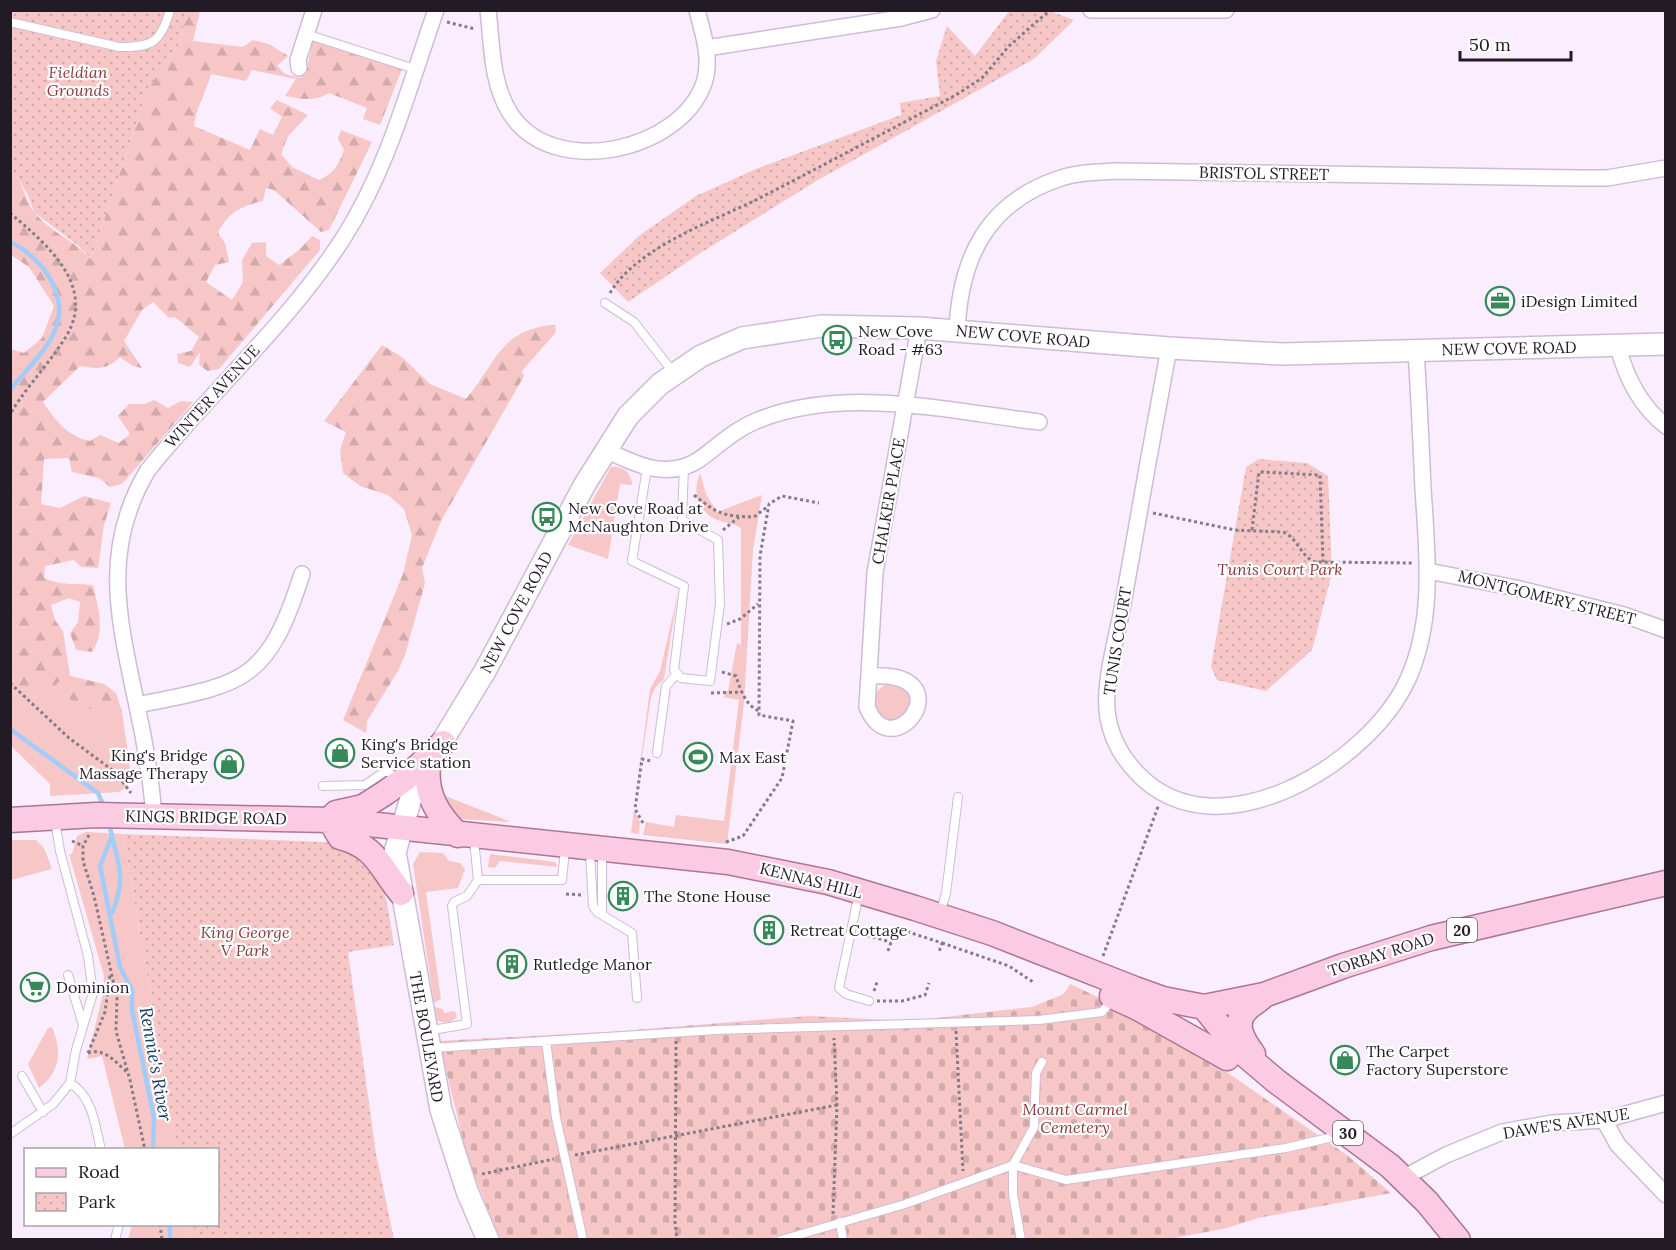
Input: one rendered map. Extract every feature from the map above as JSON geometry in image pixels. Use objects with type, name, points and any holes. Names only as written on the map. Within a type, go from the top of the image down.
[{"type":"main road","points":[[401,893],[379,858],[356,842],[340,837],[330,820],[336,813],[363,807],[394,776],[443,743]]},
{"type":"main road","points":[[428,766],[428,790],[434,806],[466,836]]},
{"type":"main road","name":"KINGS BRIDGE ROAD","points":[[10,820],[55,818],[94,823],[122,816],[154,815],[330,820],[400,829]]},
{"type":"main road","name":"KENNAS HILL","points":[[400,829],[728,862],[798,875],[860,891],[992,933],[1163,999],[1204,1007]]},
{"type":"main road","name":"TORBAY ROAD","points":[[1204,1007],[1264,995],[1431,938],[1665,883]]},
{"type":"main road","points":[[1078,968],[1113,997],[1147,1012],[1227,1058]]},
{"type":"main road","points":[[1256,1063],[1243,1039],[1240,1027],[1243,1012],[1264,995]]},
{"type":"main road","name":"30","points":[[1204,1007],[1199,1026],[1227,1058],[1255,1075],[1276,1080]]},
{"type":"main road","name":"30","points":[[1204,1007],[1236,1047],[1403,1178],[1458,1239]]},
{"type":"street","points":[[299,68],[298,60],[314,10]]},
{"type":"street","points":[[488,10],[494,63],[509,111],[530,135],[560,148],[595,152],[610,150],[661,131],[696,100],[704,81],[707,64],[706,48],[697,10]]},
{"type":"street","points":[[706,48],[901,18],[932,10]]},
{"type":"street","points":[[1091,10],[1226,10]]},
{"type":"street","name":"WINTER AVENUE","points":[[154,815],[137,705],[118,611],[116,567],[119,540],[135,492],[161,453],[304,291],[344,237],[386,153],[416,69],[440,16]]},
{"type":"street","name":"BRISTOL STREET","points":[[957,331],[964,272],[983,235],[1011,205],[1025,195],[1062,178],[1116,171],[1570,178],[1607,177],[1665,168]]},
{"type":"street","name":"NEW COVE ROAD","points":[[400,829],[414,788],[443,743],[606,450],[628,416],[674,374],[720,347],[761,333],[822,326],[919,328],[1169,348],[1282,354],[1665,344]]},
{"type":"street","name":"CHALKER PLACE","points":[[870,676],[875,573],[919,328]]},
{"type":"street","points":[[1618,346],[1641,399],[1653,416],[1665,426]]},
{"type":"street","name":"TUNIS COURT","points":[[1169,348],[1112,661],[1107,714],[1113,739],[1123,756],[1149,785],[1162,794],[1196,804],[1245,802],[1305,782],[1332,767],[1356,748],[1395,704],[1409,678],[1420,646],[1426,611],[1428,567],[1416,351]]},
{"type":"street","points":[[606,450],[647,468],[666,470],[700,459],[716,444],[755,421],[787,411],[851,404],[905,406],[1039,422]]},
{"type":"street","name":"MONTGOMERY STREET","points":[[1428,567],[1624,615],[1665,630]]},
{"type":"street","points":[[137,705],[212,690],[234,682],[256,666],[273,646],[285,624],[302,574]]},
{"type":"street","name":"THE BOULEVARD","points":[[400,829],[395,852],[426,1040],[441,1110],[454,1155],[488,1239]]},
{"type":"street","name":"DAWE'S AVENUE","points":[[1403,1178],[1446,1155],[1502,1132],[1552,1123],[1604,1120],[1665,1102]]},
{"type":"street","points":[[1604,1120],[1618,1145],[1665,1195]]},
{"type":"lane","points":[[10,21],[119,47],[138,48],[149,45],[160,37],[170,10]]},
{"type":"lane","points":[[306,34],[416,69]]},
{"type":"lane","points":[[605,303],[633,322],[674,374]]},
{"type":"lane","points":[[676,675],[710,681],[720,604],[718,540],[682,519],[684,466]]},
{"type":"lane","points":[[647,468],[632,561],[684,586],[674,670],[676,675]]},
{"type":"lane","points":[[657,753],[666,686],[676,675]]},
{"type":"lane","points":[[380,764],[394,776]]},
{"type":"lane","points":[[323,786],[365,785],[394,776]]},
{"type":"lane","points":[[940,916],[946,893],[958,797]]},
{"type":"lane","points":[[10,1134],[43,1112],[62,1095],[70,1083],[76,1050],[90,1009],[93,981],[60,851],[55,818]]},
{"type":"lane","points":[[426,1040],[467,1024],[452,906],[454,902],[467,896],[478,880],[466,836]]},
{"type":"lane","points":[[478,880],[562,880],[566,845]]},
{"type":"lane","points":[[596,848],[591,895],[593,906],[602,915],[632,933],[637,998]]},
{"type":"lane","points":[[596,848],[602,915]]},
{"type":"lane","points":[[860,891],[839,988],[846,994],[868,1001]]},
{"type":"lane","points":[[68,975],[83,1027]]},
{"type":"lane","points":[[426,1040],[546,1041],[676,1033],[956,1024],[1085,1015],[1102,1012],[1108,1008],[1113,997]]},
{"type":"lane","points":[[546,1041],[556,1118],[583,1239]]},
{"type":"lane","points":[[1021,1239],[1012,1194],[1013,1165],[1034,1127],[1036,1073],[1042,1062]]},
{"type":"lane","points":[[22,1076],[43,1112]]},
{"type":"lane","points":[[70,1083],[85,1094],[90,1104],[101,1148]]},
{"type":"lane","points":[[782,1239],[837,1224],[1013,1165],[1066,1179],[1286,1148],[1348,1133]]},
{"type":"lane","points":[[837,1224],[843,1239]]},
{"type":"path","points":[[605,303],[620,278],[682,234],[752,202],[956,95],[982,78],[1009,46],[1050,10]]},
{"type":"path","points":[[440,16],[471,28]]},
{"type":"path","points":[[10,213],[55,254],[69,276],[75,305],[74,319],[67,334],[10,414]]},
{"type":"path","points":[[1252,530],[1259,472],[1320,475],[1323,562]]},
{"type":"path","points":[[683,487],[714,512],[754,517],[768,506]]},
{"type":"path","points":[[723,846],[743,836],[782,778],[793,721],[759,715],[760,556],[768,506],[770,501],[782,495],[819,503]]},
{"type":"path","points":[[1140,510],[1235,530],[1289,535],[1309,560],[1428,567]]},
{"type":"path","points":[[714,538],[740,516]]},
{"type":"path","points":[[717,628],[740,619],[758,604]]},
{"type":"path","points":[[711,670],[734,674],[750,705],[759,711]]},
{"type":"path","points":[[10,683],[69,738],[115,772],[131,793]]},
{"type":"path","points":[[703,692],[742,692]]},
{"type":"path","points":[[643,823],[635,809],[642,759],[652,761]]},
{"type":"path","points":[[1102,959],[1162,794]]},
{"type":"path","points":[[94,823],[83,846],[83,861],[117,998],[116,1031],[129,1074],[145,1148]]},
{"type":"path","points":[[72,842],[83,846]]},
{"type":"path","points":[[566,894],[591,895]]},
{"type":"path","points":[[888,951],[896,928],[1009,966],[1033,982]]},
{"type":"path","points":[[851,931],[891,942]]},
{"type":"path","points":[[939,952],[942,943]]},
{"type":"path","points":[[110,967],[110,995],[88,1053],[95,1051],[105,1054],[129,1074]]},
{"type":"path","points":[[868,1001],[916,999],[925,995],[929,983]]},
{"type":"path","points":[[956,1024],[962,1169],[968,1181]]},
{"type":"path","points":[[833,1028],[837,1105],[837,1224]]},
{"type":"path","points":[[676,1033],[675,1222],[677,1239]]},
{"type":"path","points":[[482,1174],[837,1105]]},
{"type":"green space","points":[[1010,10],[1050,11],[1074,20],[1034,59],[818,180],[702,252],[628,302],[600,273],[640,235],[696,196],[756,169],[901,115],[900,103],[940,96],[936,61],[947,26],[975,56]]},
{"type":"green space","name":"Fieldian Grounds","points":[[10,11],[187,11],[180,42],[148,89],[91,259],[80,247],[34,212],[28,195],[11,167]]},
{"type":"green space","points":[[187,11],[200,11],[193,41],[243,47],[253,40],[269,44],[288,56],[277,66],[285,74],[300,78],[306,73],[313,40],[402,69],[380,125],[363,119],[367,108],[329,93],[313,99],[285,96],[296,79],[252,70],[246,81],[211,74],[194,126],[250,150],[260,129],[273,135],[282,117],[270,108],[277,100],[308,115],[288,136],[281,154],[292,167],[319,180],[332,172],[342,156],[344,150],[338,139],[341,130],[372,142],[329,230],[321,232],[274,190],[266,188],[263,201],[236,211],[226,220],[218,233],[225,243],[229,262],[215,265],[206,282],[232,300],[243,282],[242,260],[252,243],[266,242],[266,256],[279,265],[299,250],[312,236],[320,240],[320,250],[219,369],[207,371],[199,364],[200,352],[190,367],[178,363],[177,354],[191,351],[199,337],[175,317],[169,318],[153,302],[142,310],[124,341],[142,368],[133,366],[120,357],[102,368],[80,366],[43,402],[57,421],[75,436],[90,441],[100,435],[119,443],[130,434],[118,416],[129,404],[145,404],[154,400],[168,408],[181,401],[193,402],[122,484],[110,487],[99,478],[72,472],[69,458],[44,459],[41,504],[60,508],[84,496],[111,503],[104,525],[98,568],[81,567],[74,560],[45,566],[44,578],[63,583],[93,585],[99,610],[100,627],[92,652],[76,650],[70,633],[78,622],[80,602],[69,598],[51,605],[55,620],[63,631],[70,676],[104,684],[116,693],[122,711],[109,708],[94,710],[72,702],[61,680],[55,686],[42,686],[34,697],[11,708],[11,349],[24,353],[42,338],[54,306],[29,267],[11,255],[10,167],[41,220],[91,259],[148,89],[180,42]]},
{"type":"green space","points":[[555,325],[556,332],[522,371],[524,376],[442,519],[422,568],[425,583],[405,655],[398,671],[367,721],[366,733],[343,720],[403,574],[412,535],[404,509],[388,495],[360,486],[343,473],[340,450],[346,432],[324,421],[382,345],[402,357],[430,384],[466,399],[510,341],[536,328]]},
{"type":"green space","name":"Tunis Court Park","points":[[1259,459],[1307,463],[1328,476],[1332,573],[1312,650],[1266,691],[1217,680],[1211,667],[1246,467]]},
{"type":"green space","points":[[611,467],[626,471],[632,485],[620,484],[608,559],[568,545]]},
{"type":"green space","points":[[700,473],[706,494],[717,512],[762,495],[753,550],[744,702],[727,844],[643,835],[646,822],[674,827],[676,815],[724,821],[739,700],[724,697],[725,691],[728,691],[737,643],[741,645],[741,529],[715,519],[703,510],[699,504],[696,489]]},
{"type":"green space","points":[[678,593],[664,679],[655,688],[651,697],[634,808],[650,689],[660,671]]},
{"type":"green space","points":[[61,680],[94,710],[109,708],[122,711],[131,776],[129,785],[119,792],[50,796],[50,784],[11,746],[10,708],[34,697],[42,686],[55,686]]},
{"type":"green space","points":[[892,684],[905,689],[910,702],[905,715],[892,720],[879,715],[874,702],[879,689]]},
{"type":"green space","points":[[438,793],[511,822],[458,819]]},
{"type":"green space","points":[[634,810],[640,822],[639,834],[631,833]]},
{"type":"green space","points":[[86,832],[123,834],[177,1148],[125,1148],[102,1056],[87,1059],[103,994],[104,976],[69,854],[72,854],[77,836]]},
{"type":"green space","name":"King George V Park","points":[[123,834],[325,842],[360,857],[379,879],[388,909],[394,945],[348,952],[376,1154],[394,1239],[193,1239],[190,1226],[219,1226],[219,1148],[177,1148]]},
{"type":"green space","points":[[11,840],[36,840],[44,848],[52,869],[11,880]]},
{"type":"green space","points":[[420,852],[443,853],[449,861],[460,863],[465,869],[458,888],[426,892],[441,999],[434,1003],[413,864]]},
{"type":"green space","points":[[490,854],[555,862],[557,867],[500,861],[495,868],[488,867]]},
{"type":"green space","name":"Mount Carmel Cemetery","points":[[1070,984],[1160,1026],[1348,1156],[1391,1193],[1258,1218],[1227,1228],[1170,1239],[500,1239],[468,1160],[439,1041],[621,1031],[809,1016],[910,1021],[1032,1007],[1064,994]]},
{"type":"green space","points":[[435,1007],[443,1009],[444,1013],[455,1011],[457,1017],[450,1022],[439,1021]]},
{"type":"green space","points":[[52,1027],[57,1045],[57,1060],[52,1075],[39,1088],[28,1064],[48,1028]]},
{"type":"green space","points":[[132,1226],[190,1226],[193,1239],[128,1240]]},
{"type":"waterway","name":"Rennie's River","points":[[10,242],[31,256],[48,275],[56,292],[59,308],[58,323],[52,337],[10,390]]},
{"type":"waterway","name":"Rennie's River","points":[[10,729],[98,793],[104,807]]},
{"type":"waterway","name":"Rennie's River","points":[[109,823],[120,868],[117,900],[112,913]]},
{"type":"waterway","name":"Rennie's River","points":[[112,836],[100,866],[120,967],[132,990],[132,1010],[154,1118],[153,1148]]},
{"type":"waterway","name":"Rennie's River","points":[[170,1226],[170,1240]]},
{"type":"place","name":"iDesign Limited","points":[[1500,301]]},
{"type":"place","name":"New Cove Road - #63","points":[[837,340]]},
{"type":"place","name":"New Cove Road at McNaughton Drive","points":[[547,517]]},
{"type":"place","name":"King's Bridge Service station","points":[[340,753]]},
{"type":"place","name":"Max East","points":[[698,757]]},
{"type":"place","name":"King's Bridge Massage Therapy","points":[[229,764]]},
{"type":"place","name":"The Stone House","points":[[623,896]]},
{"type":"place","name":"Retreat Cottage","points":[[769,930]]},
{"type":"place","name":"Rutledge Manor","points":[[512,964]]},
{"type":"place","name":"Dominion","points":[[35,987]]},
{"type":"place","name":"The Carpet Factory Superstore","points":[[1345,1060]]}]
